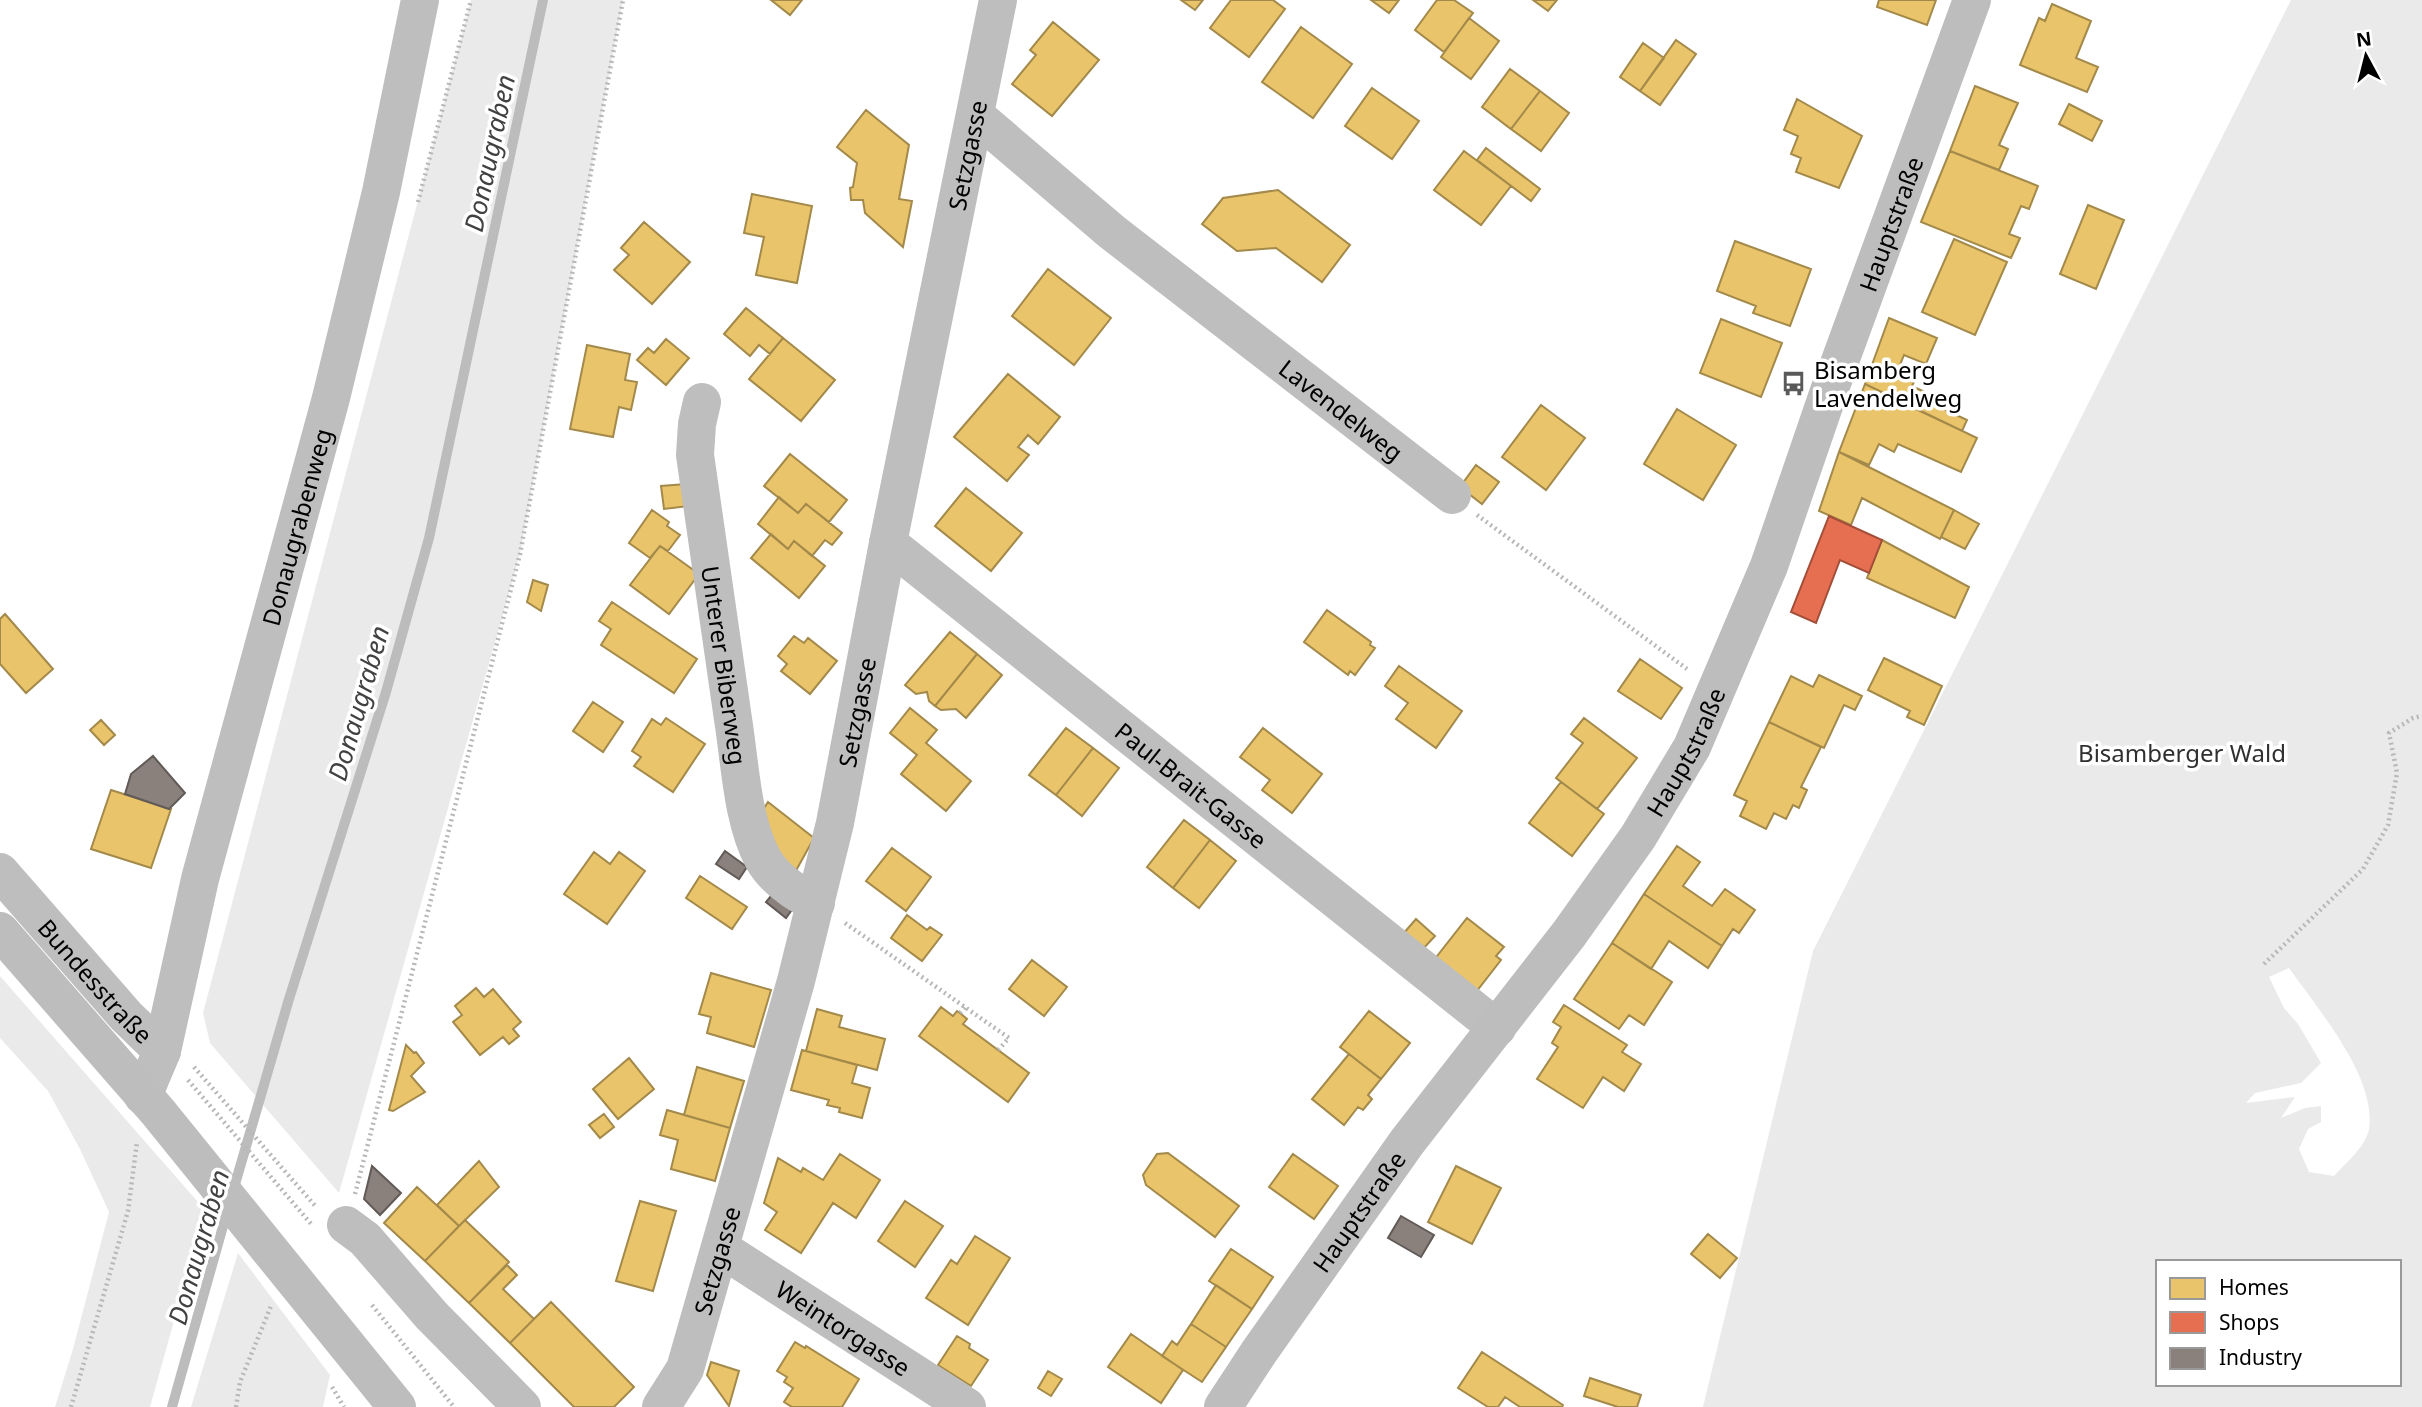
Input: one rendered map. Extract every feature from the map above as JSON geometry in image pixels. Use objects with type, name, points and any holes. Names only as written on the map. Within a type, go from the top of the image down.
[{"type":"main road","name":"Hauptstraße","points":[[1223,1407],[1407,1142],[1497,1028],[1639,837],[1692,747],[1769,566],[1828,394],[1972,0]]},
{"type":"main road","points":[[0,931],[151,1104],[400,1403]]},
{"type":"street","name":"Donaugrabenweg","points":[[177,1061],[200,878],[347,334],[381,192],[420,0]]},
{"type":"street","name":"Setzgasse","points":[[661,1407],[685,1369],[816,903],[835,823],[888,543],[998,0]]},
{"type":"street","name":"Lavendelweg","points":[[976,116],[1112,232],[1452,495]]},
{"type":"street","name":"Unterer Biberweg","points":[[702,402],[695,455],[752,831],[764,860],[774,874],[786,886],[816,903]]},
{"type":"street","name":"Paul-Brait-Gasse","points":[[888,543],[1497,1028]]},
{"type":"street","name":"Bundesstraße","points":[[0,872],[127,1016],[177,1061],[151,1104]]},
{"type":"street","points":[[346,1225],[365,1239],[432,1316],[522,1407]]},
{"type":"street","name":"Weintorgasse","points":[[720,1248],[967,1407]]},
{"type":"path","points":[[346,1225],[520,554],[623,0]]},
{"type":"path","points":[[1452,495],[1542,564],[1718,689]]},
{"type":"path","points":[[2264,964],[2363,869],[2388,825],[2397,772],[2389,733],[2413,718],[2422,716]]},
{"type":"path","points":[[816,903],[1009,1038],[998,1049]]},
{"type":"path","points":[[960,1013],[965,1007]]},
{"type":"path","points":[[177,1061],[309,1200]]},
{"type":"path","points":[[177,1061],[303,1215]]},
{"type":"path","points":[[71,1407],[128,1211],[151,1104]]},
{"type":"path","points":[[236,1407],[240,1382],[276,1292],[282,1264]]},
{"type":"green space","points":[[471,0],[623,0],[520,554],[339,1193],[210,1043],[203,1013]]},
{"type":"green space","name":"Bisamberger Wald","points":[[2291,0],[2422,0],[2422,1407],[1703,1407],[1813,951]],"holes":[[[2289,968],[2329,1023],[2355,1066],[2369,1109],[2369,1129],[2364,1142],[2334,1176],[2309,1172],[2299,1149],[2308,1129],[2321,1122],[2321,1106],[2305,1108],[2281,1118],[2295,1097],[2246,1103],[2255,1093],[2301,1083],[2321,1063],[2298,1024],[2284,1008],[2269,977]]]},
{"type":"green space","points":[[0,976],[205,1210],[150,1407],[55,1407],[109,1212],[80,1149],[48,1091],[0,1038]]},
{"type":"green space","points":[[238,1253],[330,1375],[323,1407],[191,1407]]},
{"type":"building: Homes","points":[[771,0],[802,0],[790,15]]},
{"type":"building: Homes","points":[[1181,0],[1203,0],[1195,10]]},
{"type":"building: Homes","points":[[1231,0],[1273,0],[1285,9],[1249,57],[1210,28]]},
{"type":"building: Homes","points":[[1371,0],[1399,0],[1389,13]]},
{"type":"building: Homes","points":[[1437,0],[1454,0],[1473,13],[1444,52],[1415,30]]},
{"type":"building: Homes","points":[[1533,0],[1557,0],[1548,11]]},
{"type":"building: Homes","points":[[1879,0],[1936,0],[1927,25],[1877,7]]},
{"type":"building: Homes","points":[[2052,4],[2091,21],[2076,58],[2098,67],[2087,92],[2020,65],[2039,18],[2045,21]]},
{"type":"building: Homes","points":[[1469,18],[1499,41],[1471,79],[1441,57]]},
{"type":"building: Homes","points":[[1053,22],[1099,60],[1052,116],[1012,84],[1036,55],[1030,50]]},
{"type":"building: Homes","points":[[1301,27],[1352,64],[1313,118],[1262,82]]},
{"type":"building: Homes","points":[[1676,40],[1696,54],[1660,105],[1640,91]]},
{"type":"building: Homes","points":[[1643,43],[1664,58],[1640,91],[1620,77]]},
{"type":"building: Homes","points":[[1510,69],[1540,91],[1511,129],[1482,107]]},
{"type":"building: Homes","points":[[1975,86],[2018,103],[1999,145],[2008,149],[1999,170],[1950,151]]},
{"type":"building: Homes","points":[[1372,88],[1419,121],[1392,159],[1345,126]]},
{"type":"building: Homes","points":[[1540,91],[1569,113],[1541,151],[1511,129]]},
{"type":"building: Homes","points":[[1797,99],[1862,136],[1839,188],[1796,172],[1801,158],[1791,154],[1798,136],[1784,130]]},
{"type":"building: Homes","points":[[2069,104],[2102,121],[2092,141],[2059,124]]},
{"type":"building: Homes","points":[[866,110],[909,145],[899,199],[912,201],[903,247],[865,213],[863,200],[851,200],[850,188],[853,187],[857,163],[837,147]]},
{"type":"building: Homes","points":[[1486,148],[1540,189],[1531,201],[1477,160]]},
{"type":"building: Homes","points":[[1464,151],[1511,186],[1481,225],[1434,190]]},
{"type":"building: Homes","points":[[1950,151],[2038,186],[2029,209],[2021,206],[2009,234],[2020,238],[2011,258],[1921,222]]},
{"type":"building: Homes","points":[[1278,190],[1350,245],[1322,282],[1276,248],[1237,251],[1202,224],[1223,198]]},
{"type":"building: Homes","points":[[752,194],[812,206],[797,283],[756,275],[764,237],[744,233]]},
{"type":"building: Homes","points":[[2088,205],[2124,220],[2096,289],[2060,274]]},
{"type":"building: Homes","points":[[644,222],[690,262],[652,304],[614,270],[629,255],[621,248]]},
{"type":"building: Homes","points":[[1954,239],[2007,262],[1975,335],[1922,312]]},
{"type":"building: Homes","points":[[1735,241],[1811,269],[1790,326],[1753,313],[1756,306],[1717,291]]},
{"type":"building: Homes","points":[[1048,269],[1111,318],[1074,365],[1012,316]]},
{"type":"building: Homes","points":[[746,308],[783,338],[770,354],[759,345],[750,356],[724,334]]},
{"type":"building: Homes","points":[[1889,318],[1937,338],[1926,364],[1904,355],[1896,375],[1914,382],[1903,403],[1865,384]]},
{"type":"building: Homes","points":[[1721,319],[1782,343],[1761,397],[1700,373]]},
{"type":"building: Homes","points":[[783,338],[835,380],[801,421],[749,379]]},
{"type":"building: Homes","points":[[666,339],[689,358],[666,385],[637,360],[648,348],[654,353]]},
{"type":"building: Homes","points":[[587,345],[630,354],[625,380],[637,382],[631,410],[619,407],[613,437],[570,429]]},
{"type":"building: Homes","points":[[1008,374],[1060,417],[1038,444],[1028,435],[1018,447],[1029,455],[1007,481],[954,437]]},
{"type":"building: Homes","points":[[1865,384],[1977,438],[1961,472],[1898,444],[1894,452],[1879,444],[1869,465],[1839,452]]},
{"type":"building: Homes","points":[[1912,386],[1950,404],[1946,410],[1967,420],[1962,431],[1903,403]]},
{"type":"building: Homes","points":[[1541,405],[1585,438],[1546,490],[1502,457]]},
{"type":"building: Homes","points":[[1677,409],[1736,445],[1703,500],[1644,464]]},
{"type":"building: Homes","points":[[1839,452],[1954,510],[1940,539],[1862,498],[1851,525],[1819,511]]},
{"type":"building: Homes","points":[[790,454],[847,500],[829,522],[806,504],[798,513],[764,486]]},
{"type":"building: Homes","points":[[1476,465],[1499,482],[1482,504],[1460,487]]},
{"type":"building: Homes","points":[[686,484],[689,506],[664,509],[661,486]]},
{"type":"building: Homes","points":[[966,488],[1022,533],[991,571],[935,526]]},
{"type":"building: Homes","points":[[779,497],[798,513],[806,504],[842,533],[832,545],[825,540],[812,556],[794,541],[788,549],[758,524]]},
{"type":"building: Homes","points":[[652,510],[669,522],[667,526],[680,535],[668,551],[660,546],[650,558],[629,543]]},
{"type":"building: Homes","points":[[1954,510],[1979,524],[1965,549],[1941,537]]},
{"type":"building: Homes","points":[[771,534],[788,549],[794,541],[825,566],[799,598],[751,558]]},
{"type":"building: Homes","points":[[1882,540],[1969,587],[1955,618],[1867,578]]},
{"type":"building: Homes","points":[[660,546],[699,574],[669,614],[630,585]]},
{"type":"building: Homes","points":[[533,580],[548,585],[541,611],[527,602]]},
{"type":"building: Homes","points":[[612,602],[697,659],[674,693],[601,645],[611,629],[599,621]]},
{"type":"building: Homes","points":[[1327,610],[1371,642],[1370,645],[1375,648],[1355,675],[1350,671],[1348,675],[1304,642]]},
{"type":"building: Homes","points":[[5,614],[53,669],[26,693],[0,664],[0,619]]},
{"type":"building: Homes","points":[[950,632],[977,654],[935,706],[929,701],[927,692],[916,694],[905,685]]},
{"type":"building: Homes","points":[[794,636],[804,643],[808,638],[837,661],[810,694],[781,671],[787,664],[778,656]]},
{"type":"building: Homes","points":[[977,654],[1002,675],[966,718],[956,709],[941,710],[935,706]]},
{"type":"building: Homes","points":[[1884,658],[1942,686],[1924,725],[1907,717],[1910,711],[1868,690]]},
{"type":"building: Homes","points":[[1640,659],[1682,688],[1661,719],[1618,691]]},
{"type":"building: Homes","points":[[1399,666],[1462,711],[1436,748],[1396,719],[1408,703],[1385,686]]},
{"type":"building: Homes","points":[[1819,675],[1862,696],[1855,710],[1844,705],[1824,748],[1769,722],[1791,676],[1813,687]]},
{"type":"building: Homes","points":[[593,702],[623,722],[603,752],[573,731]]},
{"type":"building: Homes","points":[[910,708],[937,730],[926,743],[971,781],[946,811],[901,774],[917,755],[890,733]]},
{"type":"building: Homes","points":[[666,718],[705,744],[673,792],[634,766],[641,757],[632,751],[652,719],[661,725]]},
{"type":"building: Homes","points":[[1584,718],[1637,758],[1597,809],[1556,778],[1583,743],[1571,734]]},
{"type":"building: Homes","points":[[101,720],[115,735],[104,745],[90,730]]},
{"type":"building: Homes","points":[[1769,722],[1821,747],[1801,787],[1807,790],[1799,808],[1793,805],[1786,819],[1774,813],[1766,829],[1740,816],[1747,801],[1734,795]]},
{"type":"building: Homes","points":[[1066,728],[1093,748],[1056,795],[1029,775]]},
{"type":"building: Homes","points":[[1263,728],[1322,774],[1292,813],[1262,790],[1270,780],[1240,757]]},
{"type":"building: Homes","points":[[1093,748],[1119,768],[1082,816],[1056,795]]},
{"type":"building: Homes","points":[[1561,782],[1604,814],[1572,856],[1529,823]]},
{"type":"building: Homes","points":[[111,790],[171,809],[151,868],[91,849]]},
{"type":"building: Homes","points":[[768,802],[814,838],[793,876],[757,819]]},
{"type":"building: Homes","points":[[1184,820],[1210,840],[1173,888],[1147,867]]},
{"type":"building: Homes","points":[[1210,840],[1236,861],[1199,908],[1173,888]]},
{"type":"building: Homes","points":[[1677,846],[1700,862],[1683,886],[1712,906],[1725,889],[1755,910],[1739,933],[1733,929],[1722,946],[1644,894]]},
{"type":"building: Homes","points":[[892,848],[931,877],[906,911],[866,881]]},
{"type":"building: Homes","points":[[594,852],[610,864],[619,852],[645,871],[607,924],[564,894]]},
{"type":"building: Homes","points":[[700,876],[747,907],[732,929],[686,898]]},
{"type":"building: Homes","points":[[1644,894],[1722,946],[1708,968],[1669,941],[1651,969],[1612,943]]},
{"type":"building: Homes","points":[[907,915],[927,930],[930,927],[942,935],[922,961],[891,938]]},
{"type":"building: Homes","points":[[1467,918],[1504,947],[1496,956],[1501,960],[1476,992],[1434,960]]},
{"type":"building: Homes","points":[[1416,919],[1435,936],[1421,951],[1403,934]]},
{"type":"building: Homes","points":[[1612,943],[1672,982],[1644,1025],[1629,1015],[1619,1029],[1574,999]]},
{"type":"building: Homes","points":[[1032,960],[1067,987],[1044,1016],[1009,989]]},
{"type":"building: Homes","points":[[711,973],[771,990],[754,1047],[707,1033],[711,1017],[699,1014]]},
{"type":"building: Homes","points":[[476,988],[484,997],[493,989],[521,1022],[513,1029],[519,1036],[509,1044],[503,1037],[480,1055],[453,1022],[462,1015],[455,1006]]},
{"type":"building: Homes","points":[[1564,1005],[1627,1045],[1622,1052],[1641,1064],[1624,1091],[1603,1077],[1583,1108],[1537,1079],[1558,1047],[1552,1043],[1561,1027],[1553,1022]]},
{"type":"building: Homes","points":[[941,1007],[953,1016],[957,1011],[960,1013],[967,1019],[963,1024],[1029,1073],[1008,1102],[919,1036]]},
{"type":"building: Homes","points":[[817,1009],[842,1016],[839,1027],[885,1039],[877,1070],[806,1051]]},
{"type":"building: Homes","points":[[1369,1011],[1410,1043],[1381,1079],[1340,1047]]},
{"type":"building: Homes","points":[[406,1045],[416,1052],[424,1063],[411,1076],[425,1092],[393,1111],[389,1110]]},
{"type":"building: Homes","points":[[802,1050],[857,1065],[852,1083],[870,1088],[862,1118],[839,1112],[840,1108],[827,1105],[829,1100],[791,1090]]},
{"type":"building: Homes","points":[[1349,1054],[1381,1079],[1368,1095],[1372,1099],[1363,1110],[1358,1107],[1344,1125],[1312,1099]]},
{"type":"building: Homes","points":[[629,1058],[654,1089],[618,1119],[593,1089]]},
{"type":"building: Homes","points":[[697,1067],[744,1081],[730,1128],[684,1115]]},
{"type":"building: Homes","points":[[667,1110],[730,1128],[715,1181],[671,1169],[678,1140],[660,1135]]},
{"type":"building: Homes","points":[[604,1114],[614,1127],[600,1138],[589,1125]]},
{"type":"building: Homes","points":[[1168,1153],[1239,1206],[1215,1237],[1146,1185],[1143,1175],[1157,1154]]},
{"type":"building: Homes","points":[[840,1154],[880,1180],[856,1218],[833,1203],[801,1253],[765,1230],[777,1212],[764,1203],[778,1158],[801,1172],[803,1168],[823,1180]]},
{"type":"building: Homes","points":[[1293,1154],[1338,1186],[1314,1219],[1269,1187]]},
{"type":"building: Homes","points":[[479,1161],[499,1187],[459,1226],[437,1205]]},
{"type":"building: Homes","points":[[1456,1166],[1501,1188],[1472,1244],[1428,1222]]},
{"type":"building: Homes","points":[[417,1187],[459,1226],[425,1261],[384,1223]]},
{"type":"building: Homes","points":[[640,1201],[676,1211],[653,1291],[616,1281]]},
{"type":"building: Homes","points":[[905,1201],[943,1226],[915,1267],[878,1241]]},
{"type":"building: Homes","points":[[465,1220],[509,1262],[469,1303],[425,1261]]},
{"type":"building: Homes","points":[[1708,1234],[1737,1258],[1720,1278],[1691,1254]]},
{"type":"building: Homes","points":[[975,1236],[1010,1258],[968,1325],[926,1298],[951,1260],[957,1264]]},
{"type":"building: Homes","points":[[1231,1249],[1273,1277],[1252,1309],[1209,1281]]},
{"type":"building: Homes","points":[[507,1265],[517,1275],[503,1289],[534,1319],[510,1343],[469,1303]]},
{"type":"building: Homes","points":[[1216,1285],[1252,1309],[1226,1347],[1191,1324]]},
{"type":"building: Homes","points":[[551,1302],[634,1387],[614,1407],[574,1407],[510,1343]]},
{"type":"building: Homes","points":[[1191,1324],[1226,1347],[1202,1382],[1162,1356],[1172,1341],[1177,1345]]},
{"type":"building: Homes","points":[[1131,1334],[1183,1370],[1161,1403],[1108,1367]]},
{"type":"building: Homes","points":[[957,1336],[970,1344],[969,1348],[988,1360],[971,1386],[938,1365]]},
{"type":"building: Homes","points":[[795,1342],[859,1379],[842,1407],[792,1407],[784,1402],[793,1388],[784,1382],[787,1377],[777,1371]]},
{"type":"building: Homes","points":[[1482,1352],[1563,1405],[1562,1407],[1520,1407],[1505,1397],[1498,1407],[1488,1407],[1458,1388]]},
{"type":"building: Homes","points":[[711,1362],[739,1371],[729,1406],[707,1375]]},
{"type":"building: Homes","points":[[1048,1371],[1062,1379],[1051,1396],[1038,1388]]},
{"type":"building: Homes","points":[[1590,1378],[1641,1395],[1637,1407],[1618,1407],[1584,1396]]},
{"type":"building: Shops","points":[[1829,516],[1882,540],[1869,573],[1840,560],[1816,623],[1791,612]]},
{"type":"building: Industry","points":[[153,756],[185,793],[169,809],[125,794],[131,774]]},
{"type":"building: Industry","points":[[725,851],[747,867],[739,879],[716,864]]},
{"type":"building: Industry","points":[[775,891],[794,907],[786,918],[766,902]]},
{"type":"building: Industry","points":[[372,1166],[401,1193],[380,1215],[364,1199]]},
{"type":"building: Industry","points":[[1401,1216],[1434,1235],[1421,1257],[1388,1238]]},
{"type":"waterway","name":"Donaugraben","points":[[233,1191],[289,999],[386,692],[429,538],[543,0]]},
{"type":"waterway","name":"Donaugraben","points":[[172,1407],[227,1212]]},
{"type":"place","name":"Bisamberg Lavendelweg","points":[[1794,383]]}]
